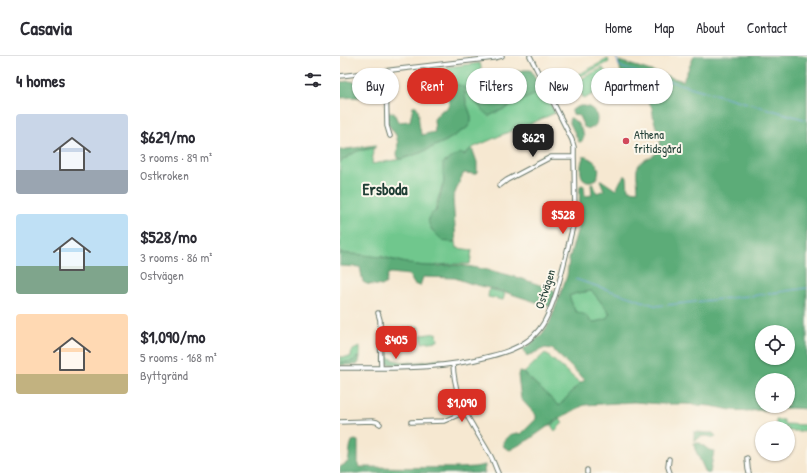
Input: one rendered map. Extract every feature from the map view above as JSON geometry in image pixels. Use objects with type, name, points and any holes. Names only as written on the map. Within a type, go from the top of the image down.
[{"type":"street","points":[[399,69],[475,58],[494,58],[502,56]]},
{"type":"street","name":"Ostvägen","points":[[340,368],[419,367],[453,364],[479,359],[513,350],[533,337],[543,324],[556,292],[573,226],[574,147],[572,140],[530,56]]},
{"type":"street","points":[[340,76],[352,75]]},
{"type":"street","points":[[387,104],[387,126],[390,136]]},
{"type":"street","points":[[499,186],[507,180],[551,157],[574,157]]},
{"type":"street","points":[[378,313],[380,320],[381,368]]},
{"type":"street","points":[[453,364],[456,389],[465,412],[490,454],[498,473]]},
{"type":"street","points":[[411,422],[444,421],[465,412]]},
{"type":"street","points":[[340,422],[372,421],[380,424]]},
{"type":"street","points":[[669,458],[668,467],[670,473]]},
{"type":"street","points":[[747,458],[749,473]]},
{"type":"green space","points":[[694,56],[807,56],[807,409],[795,408],[795,373],[755,373],[755,411],[731,410],[711,406],[685,404],[634,402],[584,405],[558,419],[530,439],[510,450],[504,447],[503,442],[513,434],[521,434],[536,419],[536,415],[521,399],[518,375],[519,372],[524,373],[559,406],[580,383],[585,380],[552,349],[545,348],[527,356],[523,349],[542,334],[550,322],[567,276],[569,260],[579,224],[580,186],[584,186],[585,196],[592,195],[591,184],[593,183],[597,193],[604,190],[600,180],[616,190],[621,180],[624,176],[626,176],[628,190],[638,191],[637,169],[639,164],[655,154],[660,145],[660,137],[650,104],[673,104],[673,78],[683,81]],"holes":[[[592,291],[610,313],[606,319],[595,322],[590,321],[588,316],[575,311],[569,296],[577,293]]]},
{"type":"green space","points":[[608,59],[609,62],[597,68],[591,68],[591,71],[583,75],[583,72]]},
{"type":"green space","points":[[619,61],[641,68],[620,68]]},
{"type":"green space","points":[[480,63],[481,68],[466,68],[466,102],[465,92],[458,86],[458,68],[439,68]]},
{"type":"green space","points":[[527,70],[531,70],[535,77],[535,94],[527,98]]},
{"type":"green space","points":[[591,74],[591,95],[584,99],[583,97],[583,78]]},
{"type":"green space","points":[[352,81],[352,97],[340,98],[340,82]]},
{"type":"green space","points":[[458,84],[464,87],[466,104],[471,116],[471,122],[467,128],[446,141],[420,153],[402,159],[398,158],[398,143],[396,135],[387,123],[387,112],[394,113],[398,122],[410,121],[413,106],[416,106],[421,135],[435,132],[434,119],[449,105],[458,104]]},
{"type":"green space","points":[[535,94],[535,104],[551,104],[555,113],[472,148],[443,172],[444,181],[431,229],[443,241],[456,242],[457,248],[472,250],[470,264],[422,266],[380,256],[340,253],[340,162],[357,151],[373,148],[372,164],[402,159],[420,153],[446,141],[467,128],[471,122],[471,116],[467,104],[478,104],[489,116],[514,104],[527,104],[527,98]]},
{"type":"green space","points":[[478,104],[514,104],[489,116]]},
{"type":"green space","points":[[580,106],[593,110],[596,114],[597,119],[594,127],[584,127],[579,116],[573,114],[572,110]]},
{"type":"green space","points":[[570,118],[578,124],[581,129],[584,137],[581,142],[579,142],[569,121]]},
{"type":"green space","points":[[375,145],[375,148],[357,151],[340,162],[340,150]]},
{"type":"green space","points":[[472,148],[477,162],[477,172],[475,174],[464,173],[453,198],[456,242],[443,241],[433,231],[428,222],[432,213],[436,211],[444,181],[443,163],[460,153],[464,155]]},
{"type":"green space","points":[[584,156],[595,162],[597,165],[599,172],[595,180],[586,181],[581,176],[581,165]]},
{"type":"green space","points":[[340,253],[380,257],[422,266],[464,266],[520,278],[556,292],[551,307],[455,278],[423,277],[420,286],[414,284],[409,275],[391,273],[388,274],[386,283],[382,286],[367,284],[363,282],[360,267],[340,266]]},
{"type":"green space","points":[[489,289],[505,293],[503,300],[488,297]]},
{"type":"green space","points":[[592,291],[610,314],[606,319],[595,322],[590,321],[575,311],[569,296],[577,293]]},
{"type":"green space","points":[[418,326],[419,328],[416,344],[385,344],[384,336],[400,334],[403,328]]},
{"type":"green space","points":[[437,333],[438,341],[422,343],[421,335]]},
{"type":"green space","points":[[360,346],[360,357],[357,357],[350,362],[340,362],[340,357],[351,357],[352,351]]},
{"type":"green space","points":[[545,353],[580,383],[559,406],[524,373]]},
{"type":"green space","points":[[357,357],[360,357],[357,365],[340,365],[340,362],[352,361]]},
{"type":"green space","points":[[384,357],[402,362],[418,362],[441,359],[441,362],[397,365],[384,363]]},
{"type":"green space","points":[[560,419],[563,423],[555,431],[551,425]]},
{"type":"green space","points":[[795,424],[807,425],[807,431],[795,431]]},
{"type":"green space","points":[[694,432],[713,433],[716,436],[713,439],[705,436],[694,440]]},
{"type":"green space","points":[[355,440],[358,441],[359,467],[458,468],[485,465],[485,473],[340,473],[340,467],[348,462],[351,443]]},
{"type":"green space","points":[[694,443],[700,443],[709,450],[714,451],[710,473],[706,473],[695,449]]},
{"type":"waterway","points":[[616,56],[619,66],[623,68],[807,120]]},
{"type":"waterway","points":[[575,279],[657,306],[663,305]]},
{"type":"waterway","points":[[751,296],[807,288]]},
{"type":"waterway","points":[[667,305],[748,296]]},
{"type":"place","name":"Athena fritidsgård","points":[[626,141]]},
{"type":"district","name":"Ersboda","points":[[385,189]]}]
